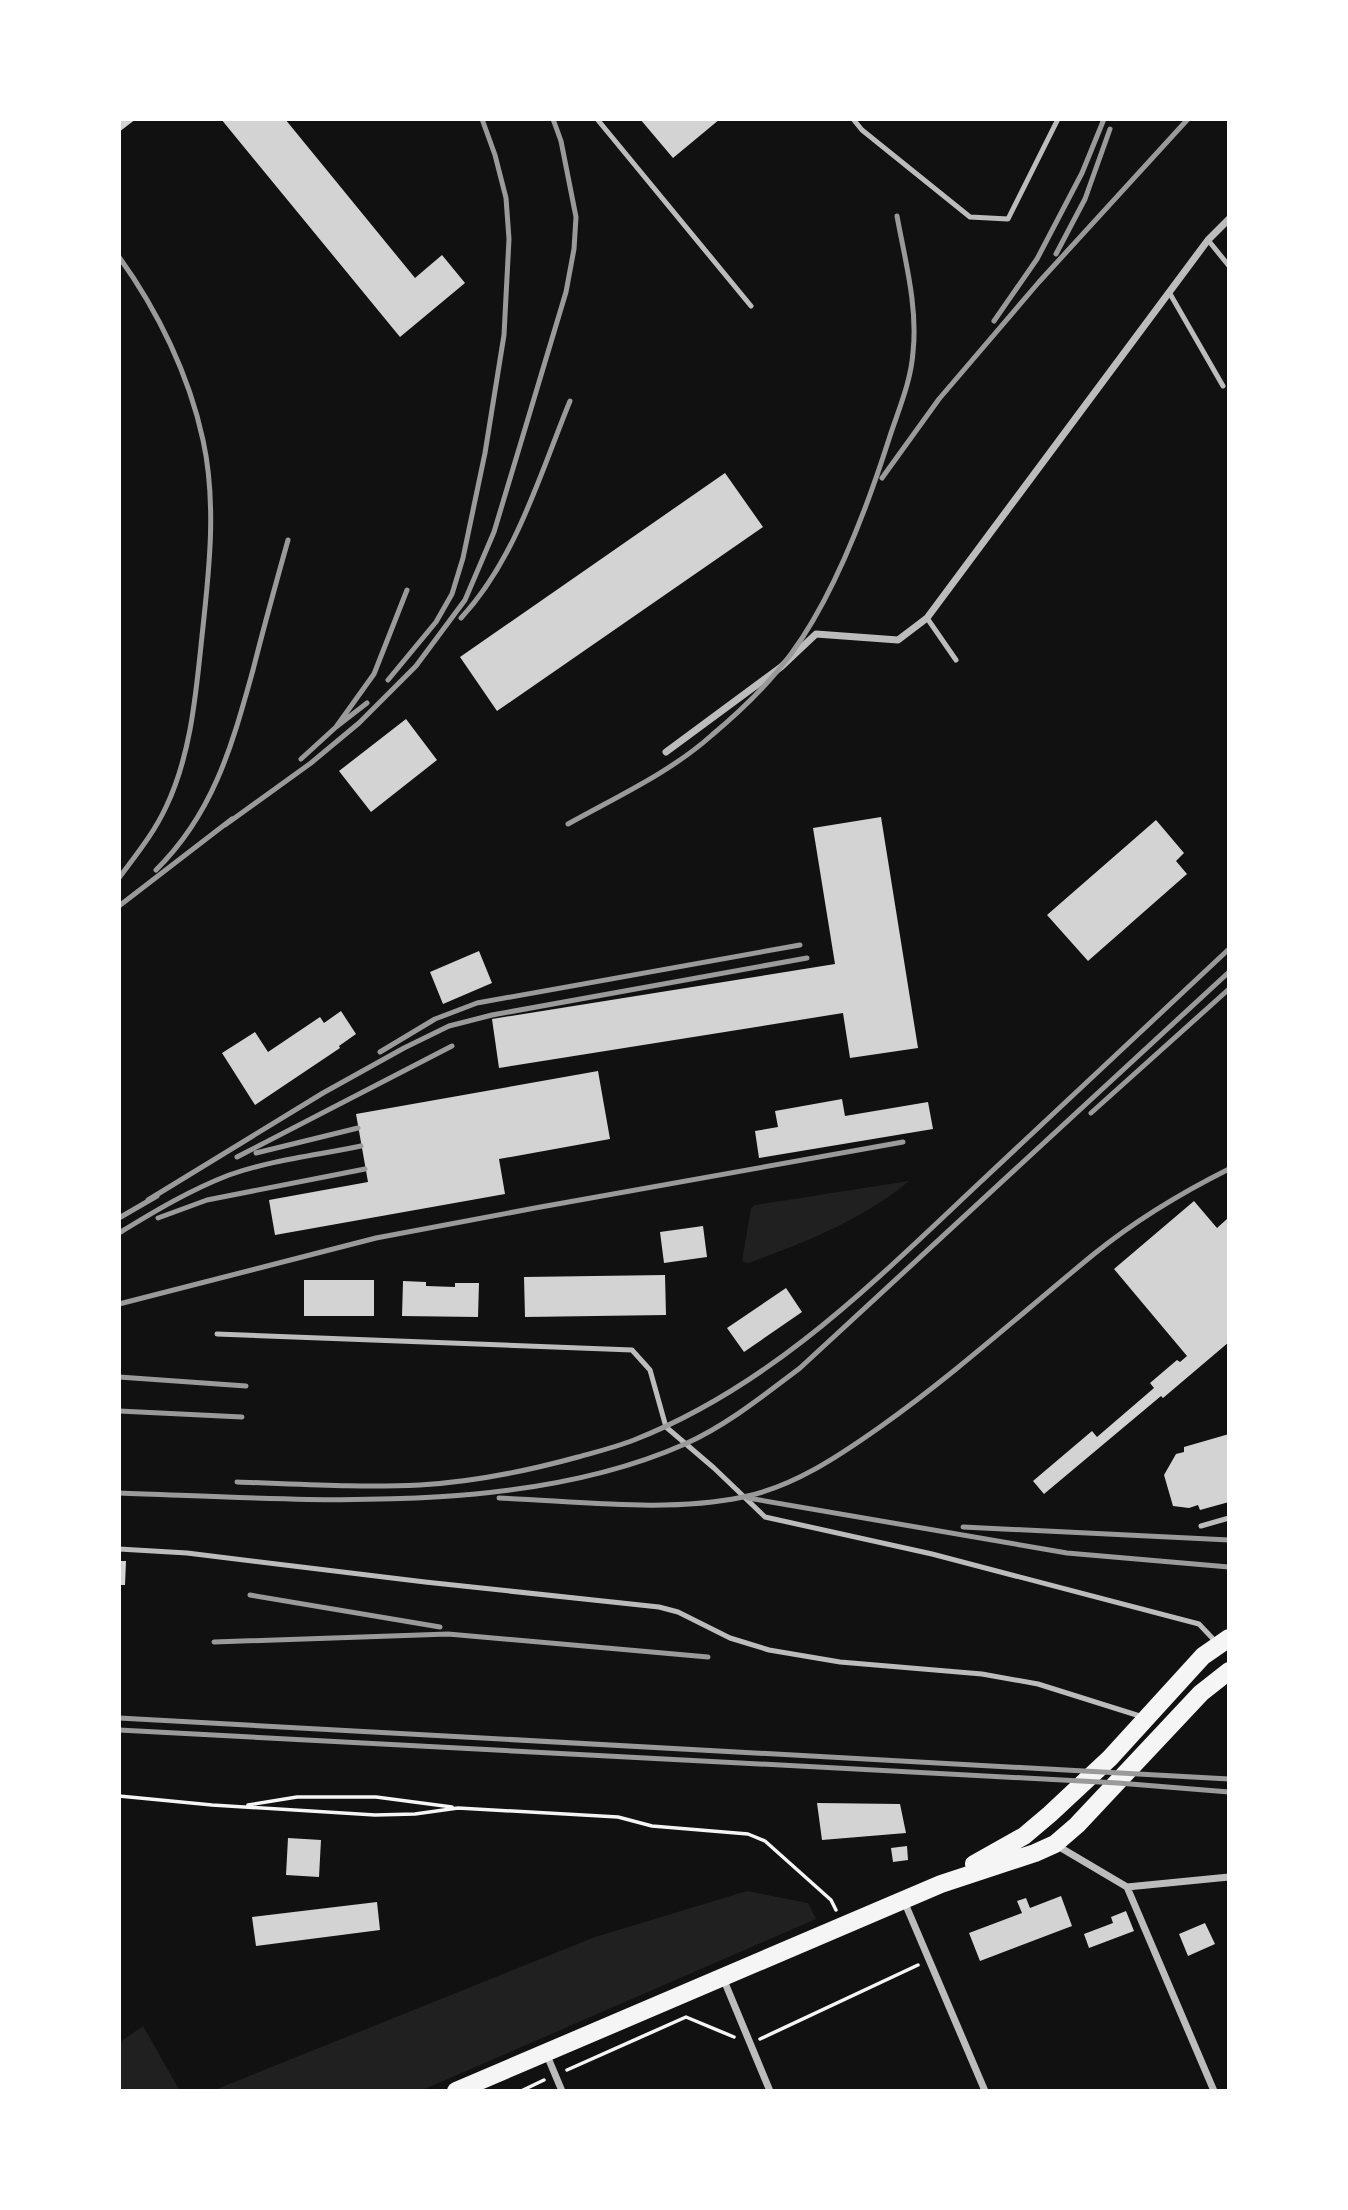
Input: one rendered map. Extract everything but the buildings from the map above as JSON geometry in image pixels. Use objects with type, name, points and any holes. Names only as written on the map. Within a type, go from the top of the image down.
[{"type":"main road","points":[[941,1884],[1024,1836],[1087,1781],[1182,1677],[1224,1641]]},
{"type":"main road","points":[[456,2091],[941,1884],[1055,1844],[1086,1816],[1201,1693],[1229,1671]]},
{"type":"street","points":[[666,752],[781,667],[816,634],[898,640],[928,618],[1208,240],[1229,219]]},
{"type":"street","points":[[1055,1844],[1127,1887],[1214,2091]]},
{"type":"street","points":[[1127,1887],[1229,1877]]},
{"type":"street","points":[[903,1900],[985,2091]]},
{"type":"street","points":[[722,1977],[770,2091]]},
{"type":"street","points":[[546,2052],[562,2091]]},
{"type":"lane","points":[[597,119],[751,306]]},
{"type":"lane","points":[[853,119],[862,130],[970,217],[1008,219],[1058,119]]},
{"type":"lane","points":[[1208,240],[1229,266]]},
{"type":"lane","points":[[1169,292],[1223,386]]},
{"type":"lane","points":[[928,618],[956,660]]},
{"type":"lane","points":[[217,1334],[632,1350],[650,1370],[666,1427],[765,1517],[932,1554],[1199,1624],[1224,1641]]},
{"type":"lane","points":[[1201,1526],[1229,1518]]},
{"type":"lane","points":[[119,1549],[187,1553],[425,1583],[659,1607],[678,1612],[730,1638],[769,1650],[840,1662],[969,1672],[1038,1684],[1146,1718]]},
{"type":"path","points":[[119,1796],[375,1815],[415,1814],[458,1808]]},
{"type":"path","points":[[242,1806],[297,1797],[376,1797],[458,1808],[618,1817],[652,1826],[748,1834],[765,1841],[831,1900],[844,1925]]},
{"type":"path","points":[[520,2091],[686,2017],[750,2043],[929,1961]]},
{"type":"shaded area","points":[[909,1181],[873,1207],[833,1229],[748,1263],[742,1261],[751,1208],[755,1205]]},
{"type":"shaded area","points":[[747,1891],[808,1903],[816,1919],[420,2091],[212,2091],[595,1937]]},
{"type":"shaded area","points":[[143,2026],[180,2091],[119,2091],[119,2043]]},
{"type":"railway","points":[[388,680],[436,622],[452,594],[463,558],[485,453],[504,335],[509,239],[506,198],[482,119]]},
{"type":"railway","points":[[225,825],[311,763],[359,723],[416,666],[465,600],[494,532],[566,292],[574,249],[576,217],[561,141],[553,119]]},
{"type":"railway","points":[[994,321],[1037,259],[1082,173],[1104,119]]},
{"type":"railway","points":[[882,478],[939,399],[1039,282],[1188,119]]},
{"type":"railway","points":[[1056,254],[1085,199],[1110,129]]},
{"type":"railway","points":[[568,824],[679,761],[748,703],[798,644],[830,589],[880,467],[910,374],[914,318],[897,216]]},
{"type":"railway","points":[[119,257],[147,299],[181,368],[203,440],[211,513],[205,612],[187,745],[161,817],[119,878]]},
{"type":"railway","points":[[461,618],[480,595],[512,543],[570,401]]},
{"type":"railway","points":[[156,870],[193,825],[218,777],[245,698],[288,540]]},
{"type":"railway","points":[[301,759],[336,727],[374,674],[407,590]]},
{"type":"railway","points":[[336,727],[367,703]]},
{"type":"railway","points":[[119,906],[232,819]]},
{"type":"railway","points":[[380,1052],[435,1019],[477,1003],[800,945]]},
{"type":"railway","points":[[237,1482],[397,1486],[480,1479],[539,1467],[613,1447],[683,1418],[773,1363],[856,1297],[1229,949]]},
{"type":"railway","points":[[148,1200],[323,1093],[449,1026],[492,1015],[807,958]]},
{"type":"railway","points":[[119,1493],[333,1500],[480,1494],[551,1484],[620,1468],[685,1444],[730,1419],[800,1368],[1229,972]]},
{"type":"railway","points":[[1091,1113],[1229,989]]},
{"type":"railway","points":[[237,1157],[452,1046]]},
{"type":"railway","points":[[256,1153],[358,1128]]},
{"type":"railway","points":[[119,1304],[376,1238],[903,1142]]},
{"type":"railway","points":[[119,1233],[187,1194],[229,1175],[278,1162],[361,1146]]},
{"type":"railway","points":[[158,1218],[207,1200],[365,1169]]},
{"type":"railway","points":[[499,1498],[622,1505],[714,1502],[762,1492],[798,1478],[848,1449],[908,1407],[1126,1230],[1176,1197],[1229,1169]]},
{"type":"railway","points":[[119,1218],[157,1196]]},
{"type":"railway","points":[[119,1377],[246,1386]]},
{"type":"railway","points":[[119,1411],[242,1417]]},
{"type":"railway","points":[[748,1498],[1067,1553],[1229,1567]]},
{"type":"railway","points":[[963,1527],[1229,1540]]},
{"type":"railway","points":[[250,1595],[440,1627]]},
{"type":"railway","points":[[214,1642],[448,1634],[708,1657]]},
{"type":"railway","points":[[119,1718],[1229,1779]]},
{"type":"railway","points":[[119,1730],[1118,1783],[1229,1792]]}]
